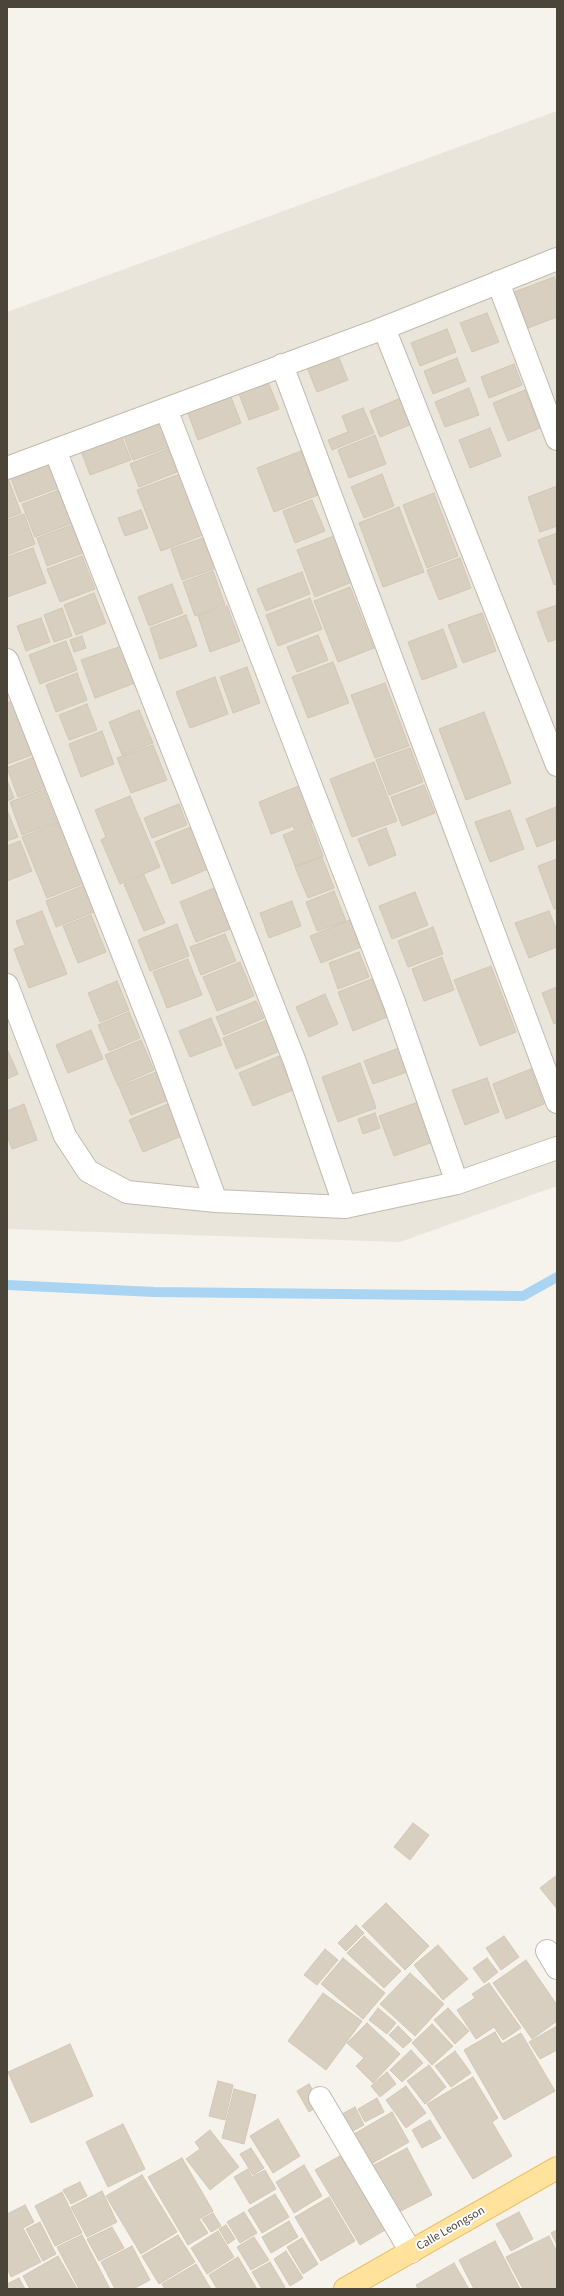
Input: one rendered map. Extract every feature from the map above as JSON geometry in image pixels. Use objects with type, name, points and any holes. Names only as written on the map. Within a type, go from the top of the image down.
[{"type":"main road","name":"Calle Leongson","points":[[345,2289],[557,2168]]},
{"type":"street","points":[[7,468],[384,328],[557,260]]},
{"type":"street","points":[[498,282],[557,439]]},
{"type":"street","points":[[384,328],[557,765]]},
{"type":"street","points":[[282,365],[557,1102]]},
{"type":"street","points":[[166,409],[394,1002],[457,1183]]},
{"type":"street","points":[[55,450],[292,1054],[345,1207]]},
{"type":"street","points":[[7,660],[158,1043],[216,1202]]},
{"type":"street","points":[[7,985],[65,1136],[88,1171],[127,1192],[216,1202],[345,1207],[457,1183],[557,1148]]},
{"type":"street","points":[[320,2098],[411,2252]]},
{"type":"shaded area","points":[[557,111],[557,1186],[400,1242],[7,1229],[7,312]]},
{"type":"building","points":[[554,277],[557,285],[557,317],[528,328],[514,292]]},
{"type":"building","points":[[487,313],[499,342],[472,352],[460,323]]},
{"type":"building","points":[[447,329],[456,352],[420,366],[411,343]]},
{"type":"building","points":[[335,348],[348,380],[317,392],[304,360]]},
{"type":"building","points":[[457,358],[466,381],[433,394],[424,371]]},
{"type":"building","points":[[514,364],[522,385],[489,398],[481,377]]},
{"type":"building","points":[[265,375],[279,409],[249,420],[236,386]]},
{"type":"building","points":[[224,379],[241,423],[198,440],[181,395]]},
{"type":"building","points":[[469,388],[479,415],[445,427],[435,402]]},
{"type":"building","points":[[525,390],[540,428],[508,441],[493,403]]},
{"type":"building","points":[[408,395],[419,421],[380,437],[370,411]]},
{"type":"building","points":[[363,408],[374,433],[332,450],[328,440],[348,432],[342,416]]},
{"type":"building","points":[[156,410],[169,447],[133,460],[119,424]]},
{"type":"building","points":[[117,425],[131,460],[90,475],[77,440]]},
{"type":"building","points":[[490,428],[501,456],[470,468],[459,440]]},
{"type":"building","points":[[375,435],[386,464],[349,478],[338,450]]},
{"type":"building","points":[[168,449],[177,472],[139,487],[130,464]]},
{"type":"building","points":[[44,451],[58,488],[20,502],[7,468]]},
{"type":"building","points":[[301,451],[318,495],[274,512],[257,468]]},
{"type":"building","points":[[180,474],[203,535],[161,551],[137,490]]},
{"type":"building","points":[[382,474],[394,506],[364,518],[351,487]]},
{"type":"building","points":[[7,476],[21,513],[7,518]]},
{"type":"building","points":[[557,486],[557,526],[540,532],[528,497]]},
{"type":"building","points":[[59,490],[72,523],[35,537],[22,504]]},
{"type":"building","points":[[434,493],[458,556],[427,568],[403,505]]},
{"type":"building","points":[[312,500],[325,531],[295,543],[283,511]]},
{"type":"building","points":[[399,507],[424,572],[383,587],[359,523]]},
{"type":"building","points":[[141,510],[148,528],[125,536],[118,518]]},
{"type":"building","points":[[24,514],[35,544],[7,555],[7,520]]},
{"type":"building","points":[[72,525],[83,553],[47,566],[37,538]]},
{"type":"building","points":[[557,533],[557,584],[554,585],[538,540]]},
{"type":"building","points":[[334,536],[352,582],[315,597],[297,550]]},
{"type":"building","points":[[203,538],[214,569],[182,580],[171,549]]},
{"type":"building","points":[[33,548],[46,583],[7,597],[7,557]]},
{"type":"building","points":[[82,556],[95,589],[60,602],[47,569]]},
{"type":"building","points":[[460,558],[471,588],[439,600],[427,570]]},
{"type":"building","points":[[213,571],[225,605],[195,616],[183,582]]},
{"type":"building","points":[[302,572],[310,594],[266,611],[257,589]]},
{"type":"building","points":[[172,584],[183,613],[149,626],[138,597]]},
{"type":"building","points":[[350,587],[374,648],[338,662],[314,601]]},
{"type":"building","points":[[94,593],[106,623],[76,635],[64,605]]},
{"type":"building","points":[[310,598],[322,629],[278,646],[266,615]]},
{"type":"building","points":[[557,605],[557,639],[548,642],[537,612]]},
{"type":"building","points":[[227,606],[240,641],[210,652],[198,616]]},
{"type":"building","points":[[62,608],[72,636],[54,642],[44,615]]},
{"type":"building","points":[[482,613],[496,651],[463,663],[448,625]]},
{"type":"building","points":[[186,615],[197,646],[160,659],[150,628]]},
{"type":"building","points":[[41,618],[50,642],[26,651],[17,626]]},
{"type":"building","points":[[443,629],[457,667],[422,680],[408,642]]},
{"type":"building","points":[[318,635],[328,660],[297,672],[287,647]]},
{"type":"building","points":[[82,636],[86,648],[74,652],[70,640]]},
{"type":"building","points":[[66,641],[77,670],[40,684],[29,655]]},
{"type":"building","points":[[122,646],[135,683],[95,698],[81,660]]},
{"type":"building","points":[[333,662],[349,703],[308,718],[292,677]]},
{"type":"building","points":[[247,667],[260,703],[233,713],[220,677]]},
{"type":"building","points":[[77,673],[87,700],[56,712],[46,685]]},
{"type":"building","points":[[215,677],[228,714],[190,728],[176,692]]},
{"type":"building","points":[[385,683],[409,746],[375,758],[351,695]]},
{"type":"building","points":[[19,699],[40,752],[7,764],[7,703]]},
{"type":"building","points":[[87,704],[97,730],[69,740],[59,715]]},
{"type":"building","points":[[139,710],[153,743],[122,755],[109,722]]},
{"type":"building","points":[[484,712],[511,783],[466,800],[439,729]]},
{"type":"building","points":[[102,731],[114,764],[81,777],[69,744]]},
{"type":"building","points":[[153,745],[167,780],[131,793],[117,758]]},
{"type":"building","points":[[410,748],[423,782],[389,795],[376,760]]},
{"type":"building","points":[[34,757],[45,787],[18,797],[7,768]]},
{"type":"building","points":[[374,762],[397,821],[352,837],[330,779]]},
{"type":"building","points":[[7,780],[14,798],[7,801]]},
{"type":"building","points":[[301,785],[315,821],[294,829],[293,826],[271,834],[259,802]]},
{"type":"building","points":[[424,785],[435,813],[402,826],[391,797]]},
{"type":"building","points":[[44,789],[57,822],[22,835],[10,802]]},
{"type":"building","points":[[130,796],[160,867],[120,884],[101,840],[106,837],[95,810]]},
{"type":"building","points":[[179,804],[187,825],[152,838],[144,818]]},
{"type":"building","points":[[556,807],[557,839],[537,847],[526,819]]},
{"type":"building","points":[[7,810],[18,837],[7,841]]},
{"type":"building","points":[[510,810],[524,849],[490,862],[475,822]]},
{"type":"building","points":[[60,822],[85,883],[47,898],[22,837]]},
{"type":"building","points":[[311,824],[323,856],[295,866],[283,835]]},
{"type":"building","points":[[195,825],[213,867],[172,884],[155,842]]},
{"type":"building","points":[[386,828],[396,855],[369,866],[358,839]]},
{"type":"building","points":[[20,841],[32,871],[7,881],[7,846]]},
{"type":"building","points":[[322,857],[334,888],[308,898],[295,867]]},
{"type":"building","points":[[557,859],[557,908],[554,909],[538,866]]},
{"type":"building","points":[[144,875],[165,923],[144,931],[124,884]]},
{"type":"building","points":[[85,885],[96,911],[56,927],[46,901]]},
{"type":"building","points":[[219,886],[235,927],[196,942],[180,902]]},
{"type":"building","points":[[334,891],[346,921],[317,931],[306,902]]},
{"type":"building","points":[[415,892],[428,925],[392,939],[379,906]]},
{"type":"building","points":[[292,901],[301,926],[269,938],[260,913]]},
{"type":"building","points":[[42,911],[67,974],[29,988],[14,949],[25,945],[16,921]]},
{"type":"building","points":[[549,911],[557,931],[557,947],[529,958],[515,923]]},
{"type":"building","points":[[91,915],[106,952],[78,963],[63,926]]},
{"type":"building","points":[[350,920],[361,947],[321,963],[310,936]]},
{"type":"building","points":[[177,924],[189,956],[150,971],[138,940]]},
{"type":"building","points":[[433,927],[443,954],[408,967],[398,941]]},
{"type":"building","points":[[225,934],[236,961],[201,975],[190,947]]},
{"type":"building","points":[[359,952],[369,977],[338,989],[329,963]]},
{"type":"building","points":[[442,957],[454,990],[424,1001],[412,969]]},
{"type":"building","points":[[188,959],[202,995],[167,1008],[153,972]]},
{"type":"building","points":[[240,962],[254,996],[217,1011],[203,977]]},
{"type":"building","points":[[491,966],[516,1032],[480,1046],[454,980]]},
{"type":"building","points":[[372,979],[387,1017],[353,1031],[338,992]]},
{"type":"building","points":[[117,981],[129,1010],[100,1022],[88,993]]},
{"type":"building","points":[[557,987],[557,1023],[554,1024],[542,993]]},
{"type":"building","points":[[325,994],[338,1024],[309,1037],[296,1007]]},
{"type":"building","points":[[256,1001],[264,1018],[224,1035],[216,1017]]},
{"type":"building","points":[[129,1012],[140,1038],[109,1051],[98,1025]]},
{"type":"building","points":[[211,1018],[222,1045],[190,1057],[179,1031]]},
{"type":"building","points":[[267,1020],[280,1051],[236,1069],[223,1038]]},
{"type":"building","points":[[91,1030],[103,1059],[68,1073],[56,1045]]},
{"type":"building","points":[[141,1040],[154,1070],[118,1086],[105,1055]]},
{"type":"building","points":[[399,1048],[407,1072],[373,1084],[364,1061]]},
{"type":"building","points":[[7,1049],[18,1074],[7,1079]]},
{"type":"building","points":[[279,1056],[293,1090],[253,1106],[239,1073]]},
{"type":"building","points":[[360,1063],[376,1108],[338,1122],[322,1077]]},
{"type":"building","points":[[531,1069],[544,1104],[506,1119],[493,1084]]},
{"type":"building","points":[[156,1072],[168,1100],[131,1115],[119,1087]]},
{"type":"building","points":[[487,1078],[499,1112],[465,1125],[452,1090]]},
{"type":"building","points":[[418,1102],[433,1142],[394,1156],[379,1116]]},
{"type":"building","points":[[170,1103],[184,1135],[143,1152],[129,1120]]},
{"type":"building","points":[[24,1104],[37,1140],[12,1149],[7,1136],[7,1111]]},
{"type":"building","points":[[375,1113],[380,1128],[363,1134],[358,1119]]},
{"type":"building","points":[[413,1823],[429,1835],[410,1860],[394,1847]]},
{"type":"building","points":[[557,1875],[557,1909],[540,1888]]},
{"type":"building","points":[[386,1903],[429,1946],[405,1970],[362,1926]]},
{"type":"building","points":[[356,1925],[364,1933],[346,1951],[338,1943]]},
{"type":"building","points":[[364,1936],[401,1971],[384,1988],[347,1953]]},
{"type":"building","points":[[504,1936],[519,1957],[501,1970],[486,1948]]},
{"type":"building","points":[[438,1945],[468,1979],[443,2000],[414,1965]]},
{"type":"building","points":[[325,1949],[338,1960],[317,1985],[304,1975]]},
{"type":"building","points":[[343,1958],[385,1993],[363,2019],[321,1984]]},
{"type":"building","points":[[487,1958],[498,1972],[484,1983],[473,1968]]},
{"type":"building","points":[[526,1960],[557,2005],[557,2021],[532,2039],[493,1983]]},
{"type":"building","points":[[410,1973],[444,2004],[415,2036],[380,2004]]},
{"type":"building","points":[[489,1983],[521,2028],[503,2040],[494,2027],[476,2039],[457,2010],[475,1998],[472,1994]]},
{"type":"building","points":[[323,1993],[362,2021],[326,2070],[288,2041]]},
{"type":"building","points":[[378,2008],[396,2023],[387,2034],[369,2020]]},
{"type":"building","points":[[448,2008],[469,2031],[455,2044],[434,2020]]},
{"type":"building","points":[[367,2023],[400,2054],[373,2083],[356,2066],[364,2058],[347,2043]]},
{"type":"building","points":[[432,2024],[453,2046],[432,2065],[412,2043]]},
{"type":"building","points":[[398,2026],[412,2040],[403,2048],[389,2035]]},
{"type":"building","points":[[557,2026],[557,2050],[540,2059],[529,2042]]},
{"type":"building","points":[[495,2032],[502,2044],[521,2033],[555,2091],[504,2120],[464,2050]]},
{"type":"building","points":[[70,2044],[93,2096],[31,2123],[8,2072]]},
{"type":"building","points":[[411,2050],[423,2063],[402,2082],[390,2070]]},
{"type":"building","points":[[455,2051],[471,2073],[451,2087],[435,2066]]},
{"type":"building","points":[[429,2065],[446,2087],[425,2104],[407,2081]]},
{"type":"building","points":[[387,2072],[396,2084],[380,2097],[371,2086]]},
{"type":"building","points":[[473,2077],[498,2118],[492,2122],[512,2156],[473,2179],[427,2104]]},
{"type":"building","points":[[218,2081],[233,2085],[225,2120],[209,2116]]},
{"type":"building","points":[[309,2084],[321,2104],[309,2112],[297,2091]]},
{"type":"building","points":[[406,2086],[426,2113],[406,2128],[386,2100]]},
{"type":"building","points":[[234,2089],[256,2095],[244,2144],[222,2138]]},
{"type":"building","points":[[377,2098],[384,2112],[365,2122],[358,2109]]},
{"type":"building","points":[[355,2107],[364,2125],[351,2132],[342,2114]]},
{"type":"building","points":[[392,2112],[409,2142],[371,2164],[354,2134]]},
{"type":"building","points":[[278,2119],[300,2156],[273,2173],[250,2136]]},
{"type":"building","points":[[430,2120],[441,2138],[422,2148],[412,2130]]},
{"type":"building","points":[[123,2124],[145,2169],[108,2187],[86,2142]]},
{"type":"building","points":[[210,2130],[239,2167],[210,2190],[186,2159],[200,2149],[195,2142]]},
{"type":"building","points":[[251,2148],[264,2168],[253,2175],[240,2154]]},
{"type":"building","points":[[407,2148],[432,2195],[397,2213],[372,2166]]},
{"type":"building","points":[[345,2153],[390,2227],[360,2245],[315,2170]]},
{"type":"building","points":[[182,2158],[213,2211],[199,2219],[208,2233],[188,2245],[148,2177]]},
{"type":"building","points":[[304,2165],[322,2196],[294,2213],[276,2182]]},
{"type":"building","points":[[248,2169],[252,2177],[265,2170],[276,2189],[250,2204],[234,2177]]},
{"type":"building","points":[[142,2175],[177,2232],[141,2254],[106,2196]]},
{"type":"building","points":[[80,2182],[87,2196],[71,2204],[63,2190]]},
{"type":"building","points":[[102,2191],[117,2222],[87,2237],[71,2207]]},
{"type":"building","points":[[62,2192],[82,2233],[55,2246],[35,2206]]},
{"type":"building","points":[[275,2194],[289,2217],[262,2233],[248,2210]]},
{"type":"building","points":[[329,2197],[355,2241],[321,2261],[295,2217]]},
{"type":"building","points":[[25,2205],[34,2222],[23,2228],[41,2262],[11,2277],[7,2268],[7,2214]]},
{"type":"building","points":[[244,2212],[257,2233],[240,2243],[227,2222]]},
{"type":"building","points":[[519,2212],[533,2239],[511,2251],[496,2224]]},
{"type":"building","points":[[213,2213],[221,2226],[211,2232],[202,2219]]},
{"type":"building","points":[[289,2221],[298,2237],[271,2253],[262,2237]]},
{"type":"building","points":[[40,2222],[56,2254],[43,2261],[26,2229]]},
{"type":"building","points":[[226,2225],[235,2239],[228,2244],[219,2229]]},
{"type":"building","points":[[112,2227],[124,2248],[99,2261],[87,2239]]},
{"type":"building","points":[[557,2230],[557,2245],[551,2233]]},
{"type":"building","points":[[218,2231],[234,2257],[207,2274],[191,2248]]},
{"type":"building","points":[[82,2235],[110,2289],[79,2289],[57,2247]]},
{"type":"building","points":[[178,2235],[195,2262],[159,2284],[142,2256]]},
{"type":"building","points":[[549,2236],[557,2252],[557,2289],[523,2289],[506,2257]]},
{"type":"building","points":[[254,2237],[269,2260],[251,2270],[237,2247]]},
{"type":"building","points":[[302,2238],[318,2264],[303,2274],[287,2247]]},
{"type":"building","points":[[495,2241],[520,2289],[474,2289],[459,2260]]},
{"type":"building","points":[[132,2246],[150,2280],[133,2289],[115,2289],[101,2262]]},
{"type":"building","points":[[286,2251],[303,2278],[290,2286],[274,2259]]},
{"type":"building","points":[[58,2256],[77,2289],[30,2289],[23,2276]]},
{"type":"building","points":[[238,2257],[257,2289],[217,2289],[209,2275]]},
{"type":"building","points":[[270,2262],[285,2287],[283,2289],[262,2289],[252,2272]]},
{"type":"building","points":[[454,2263],[469,2289],[418,2289],[416,2285]]},
{"type":"building","points":[[196,2264],[211,2289],[165,2289],[162,2284]]},
{"type":"building","points":[[19,2278],[25,2289],[7,2289],[7,2284]]},
{"type":"waterway","points":[[7,1285],[154,1292],[523,1296],[557,1277]]}]
